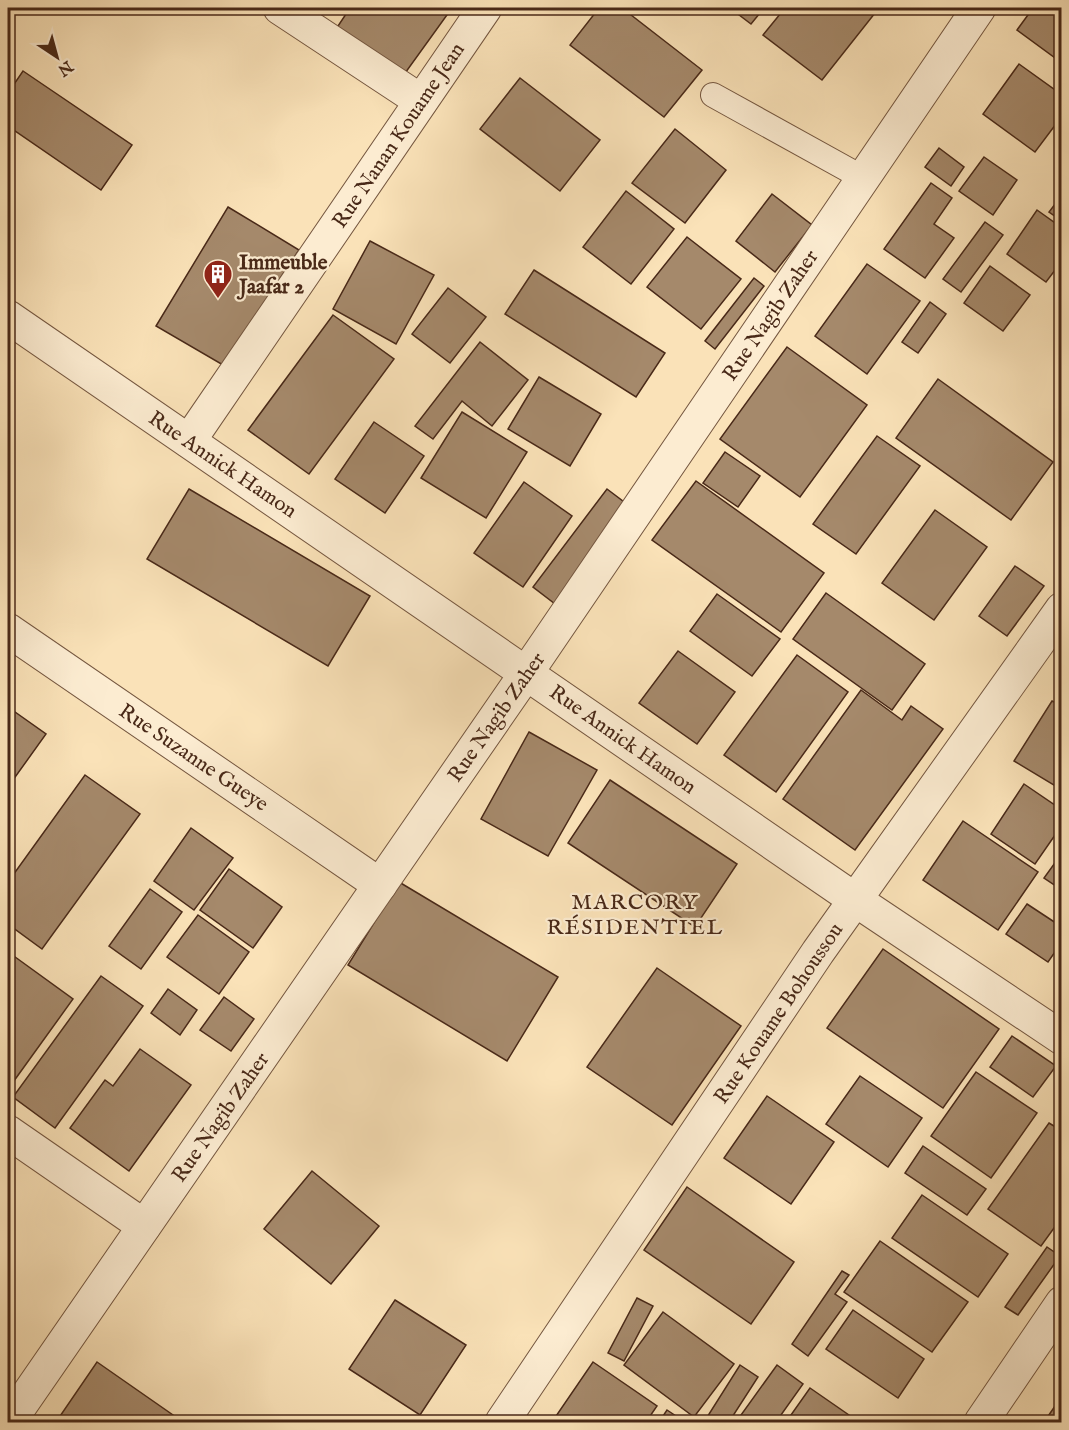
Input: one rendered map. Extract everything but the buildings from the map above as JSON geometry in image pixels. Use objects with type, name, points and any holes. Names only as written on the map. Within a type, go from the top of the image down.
[{"type":"street","points":[[280,8],[421,100]]},
{"type":"street","name":"Rue Nanan Kouame Jean","points":[[189,441],[485,8]]},
{"type":"street","name":"Rue Nagib Zaher","points":[[9,1422],[527,672],[979,8]]},
{"type":"street","name":"Rue Annick Hamon","points":[[8,317],[857,901],[1062,1038]]},
{"type":"street","name":"Rue Kouame Bohoussou","points":[[502,1422],[818,952],[857,901],[1062,609]]},
{"type":"street","name":"Rue Suzanne Gueye","points":[[8,630],[380,885]]},
{"type":"street","points":[[8,1132],[144,1226]]},
{"type":"street","points":[[981,1422],[1062,1303]]},
{"type":"lane","points":[[713,95],[862,178]]},
{"type":"place","name":"Immeuble Jaafar 2","points":[[218,300]]},
{"type":"district","name":"MARCORY RÉSIDENTIEL","points":[[635,914]]}]
